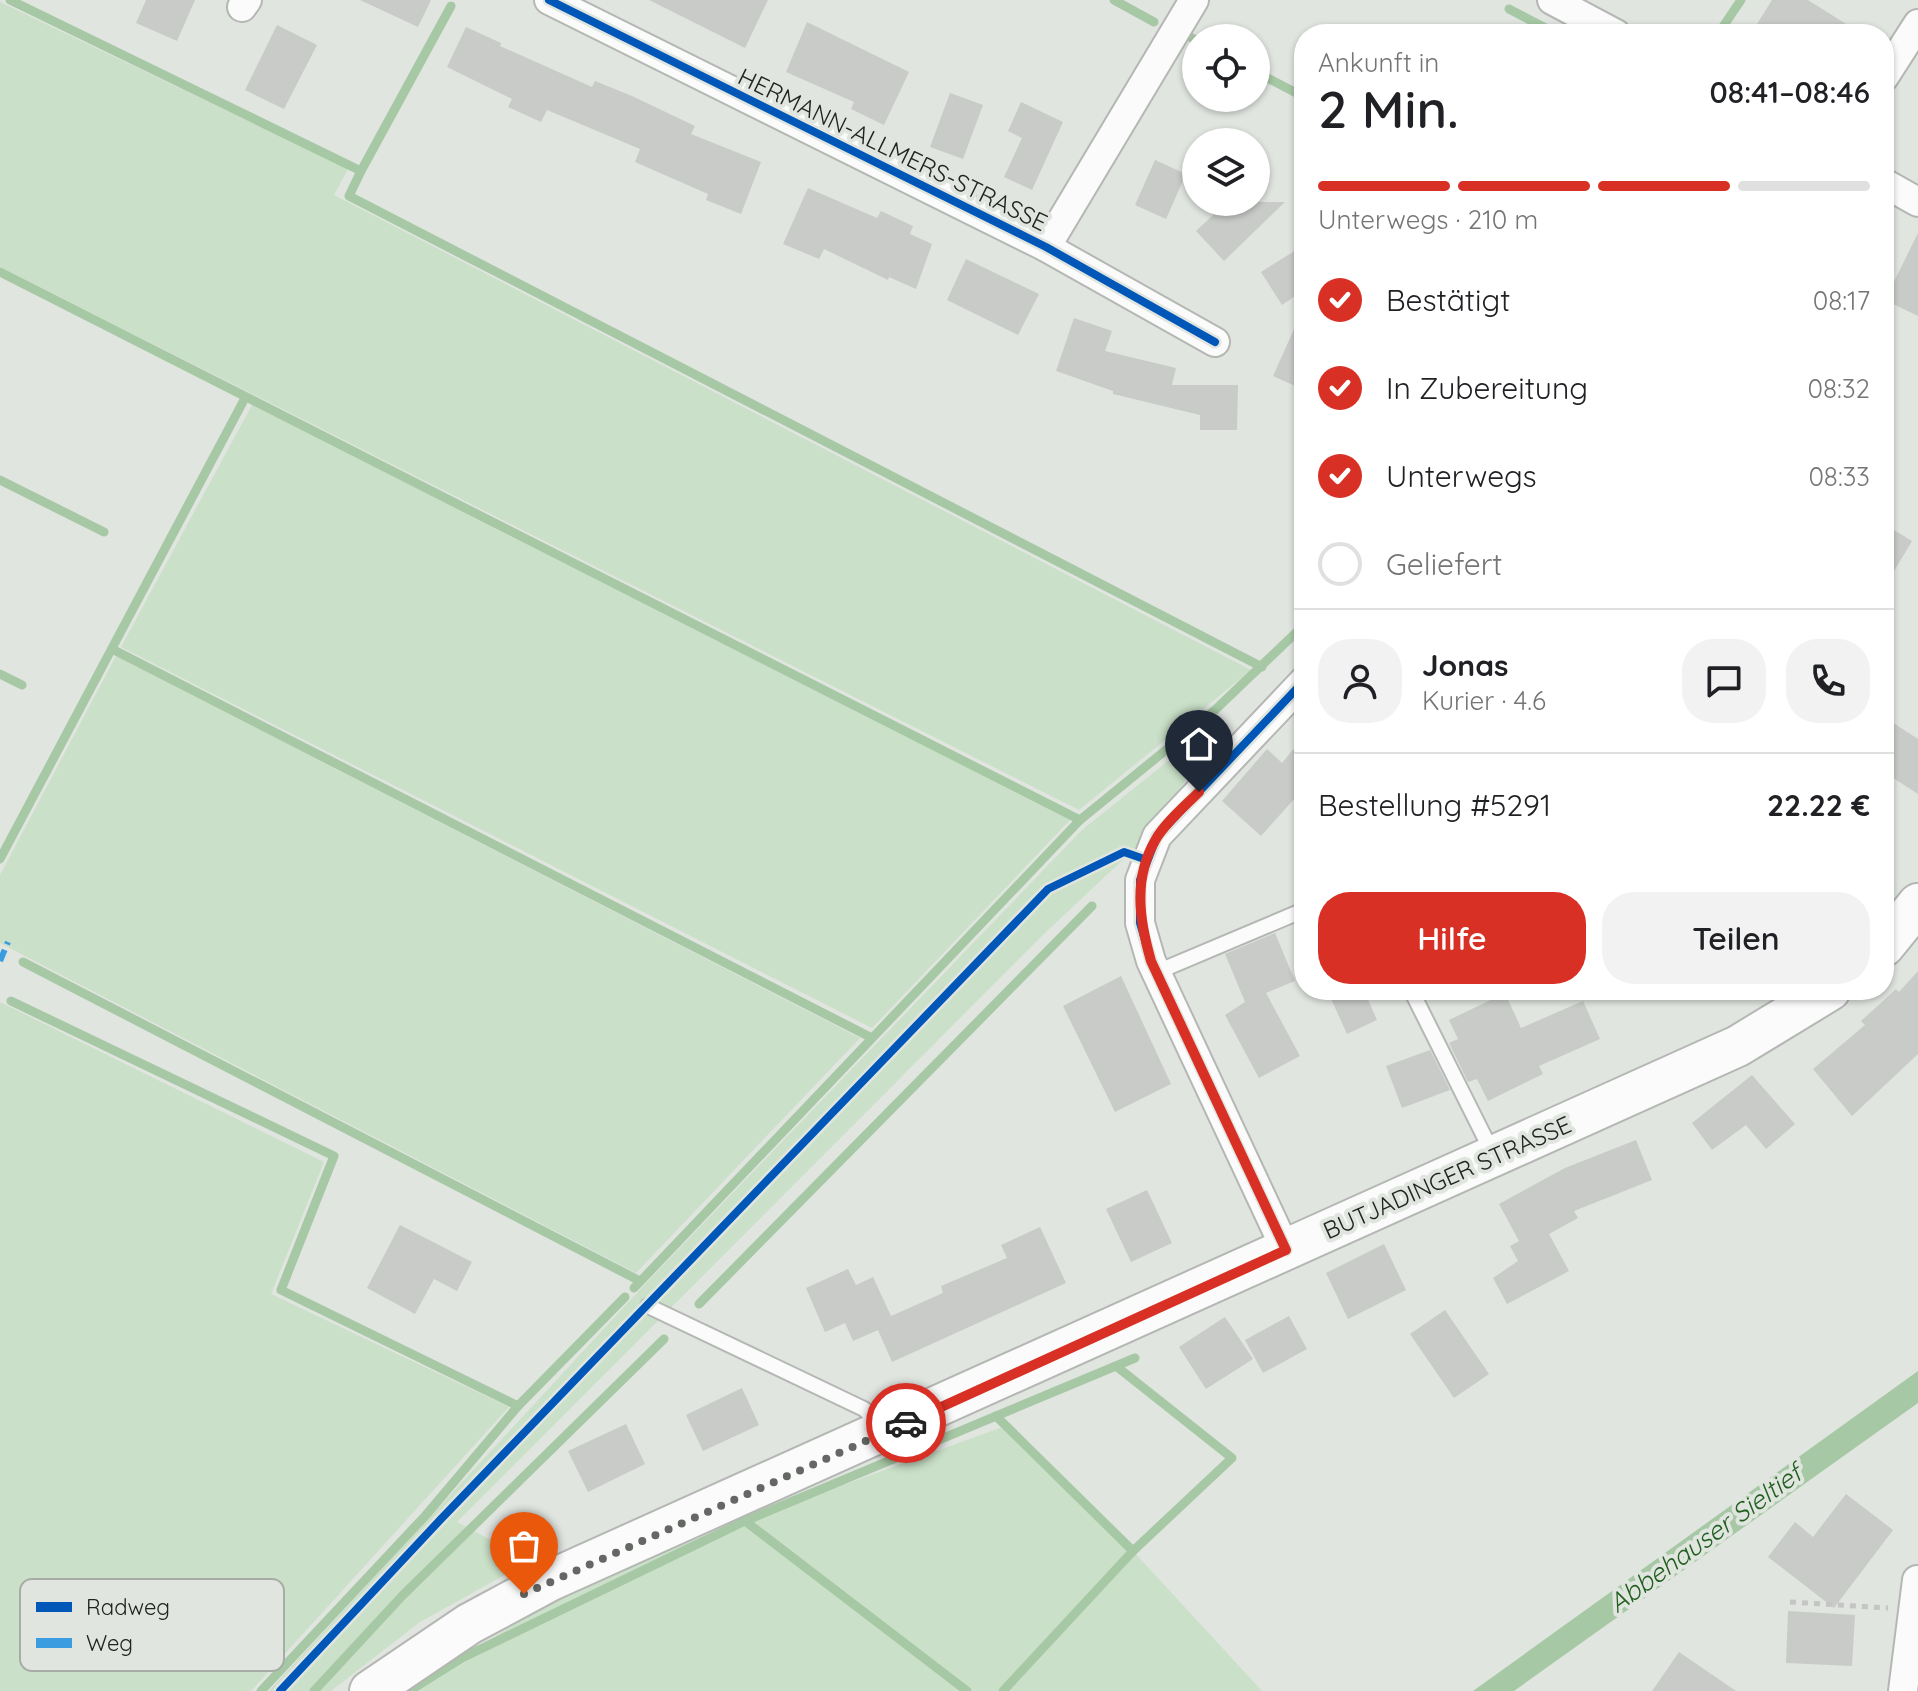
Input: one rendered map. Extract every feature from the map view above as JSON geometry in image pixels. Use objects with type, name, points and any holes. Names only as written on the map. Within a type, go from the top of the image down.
[{"type":"main road","points":[[1894,934],[1918,904]]},
{"type":"main road","name":"BUTJADINGER STRASSE","points":[[370,1691],[469,1624],[551,1580],[1738,1046],[1814,1000]]},
{"type":"street","name":"HERMANN-ALLMERS-STRASSE","points":[[549,0],[1046,247],[1215,342]]},
{"type":"street","name":"HERMANN-ALLMERS-STRASSE","points":[[1046,247],[1194,0]]},
{"type":"street","points":[[1552,0],[1597,24]]},
{"type":"street","points":[[1894,61],[1918,24]]},
{"type":"street","points":[[1894,189],[1918,202]]},
{"type":"street","points":[[1286,1250],[1157,972],[1140,923],[1140,880],[1157,836],[1294,692]]},
{"type":"street","points":[[1903,1691],[1917,1580]]},
{"type":"lane","points":[[1157,972],[1294,914]]},
{"type":"lane","points":[[1416,1000],[1493,1156]]},
{"type":"lane","points":[[648,1306],[864,1409],[887,1431]]},
{"type":"path","points":[[1048,889],[1124,852],[1147,860]]},
{"type":"path","points":[[1790,1602],[1913,1609]]},
{"type":"shaded area","points":[[0,2],[348,169],[334,195],[1251,670],[1079,810],[0,267]]},
{"type":"shaded area","points":[[252,405],[1070,820],[872,1028],[121,647]]},
{"type":"shaded area","points":[[116,656],[860,1038],[636,1273],[0,943],[0,875]]},
{"type":"shaded area","points":[[1213,725],[1220,730],[1145,839],[1046,932],[457,1522],[530,1561],[420,1622],[331,1691],[269,1691],[648,1281],[1082,830]]},
{"type":"shaded area","points":[[0,1002],[324,1162],[271,1294],[509,1407],[284,1655],[284,1579],[20,1579],[20,1671],[269,1671],[251,1691],[0,1691]]},
{"type":"shaded area","points":[[1008,1425],[1133,1551],[1262,1691],[409,1691],[586,1579]]},
{"type":"water","name":"Abbehauser Sieltief","points":[[1918,1371],[1918,1403],[1514,1691],[1473,1691]]},
{"type":"building","points":[[146,0],[195,0],[177,41],[136,23]]},
{"type":"building","points":[[360,0],[431,0],[418,27]]},
{"type":"building","points":[[649,0],[768,0],[745,48]]},
{"type":"building","points":[[1772,0],[1808,0],[1846,24],[1757,24]]},
{"type":"building","points":[[807,22],[909,72],[884,125],[851,109],[854,102],[786,72]]},
{"type":"building","points":[[277,25],[317,45],[284,109],[245,90]]},
{"type":"building","points":[[466,27],[501,43],[500,46],[592,87],[595,81],[632,96],[695,126],[691,134],[761,162],[741,214],[706,200],[708,194],[635,162],[640,149],[547,110],[541,122],[508,107],[512,99],[447,67]]},
{"type":"building","points":[[950,93],[983,105],[963,159],[930,147]]},
{"type":"building","points":[[1021,102],[1063,122],[1032,190],[1004,177],[1022,138],[1008,131]]},
{"type":"building","points":[[1155,160],[1182,172],[1182,183],[1166,219],[1135,205]]},
{"type":"building","points":[[808,188],[877,218],[881,211],[913,226],[910,234],[932,244],[916,289],[889,277],[888,280],[824,249],[819,259],[783,244]]},
{"type":"building","points":[[1270,202],[1285,202],[1224,261],[1196,231],[1212,216],[1270,216]]},
{"type":"building","points":[[1918,233],[1918,316],[1894,304],[1894,282]]},
{"type":"building","points":[[1294,251],[1294,297],[1282,305],[1261,272]]},
{"type":"building","points":[[966,259],[1039,294],[1018,335],[947,300]]},
{"type":"building","points":[[1074,318],[1112,331],[1105,351],[1176,368],[1172,385],[1238,385],[1237,430],[1200,430],[1200,415],[1113,394],[1113,391],[1056,371]]},
{"type":"building","points":[[1294,329],[1294,385],[1273,376]]},
{"type":"building","points":[[1894,530],[1912,541],[1894,571]]},
{"type":"building","points":[[1894,723],[1918,739],[1918,794],[1894,778]]},
{"type":"building","points":[[1294,748],[1294,799],[1261,836],[1222,801],[1267,749],[1282,763]]},
{"type":"building","points":[[1275,933],[1294,979],[1294,981],[1266,993],[1300,1056],[1259,1078],[1225,1015],[1245,1002],[1225,954]]},
{"type":"building","points":[[1918,971],[1918,1054],[1852,1116],[1813,1069],[1865,1025],[1861,1021],[1884,1000],[1894,1000],[1896,989],[1899,992]]},
{"type":"building","points":[[1121,976],[1171,1084],[1115,1112],[1063,1006]]},
{"type":"building","points":[[1332,1000],[1368,1000],[1377,1020],[1347,1034]]},
{"type":"building","points":[[1490,1000],[1508,1000],[1521,1028],[1583,1001],[1600,1039],[1539,1066],[1543,1074],[1488,1101],[1477,1079],[1468,1082],[1449,1043],[1458,1039],[1449,1020]]},
{"type":"building","points":[[1430,1050],[1450,1090],[1402,1108],[1386,1066]]},
{"type":"building","points":[[1752,1075],[1795,1124],[1766,1149],[1746,1125],[1712,1150],[1692,1123]]},
{"type":"building","points":[[1636,1140],[1652,1180],[1574,1211],[1578,1218],[1549,1234],[1569,1271],[1507,1304],[1493,1278],[1518,1261],[1510,1246],[1519,1241],[1499,1204],[1565,1168]]},
{"type":"building","points":[[1147,1190],[1172,1243],[1131,1262],[1106,1209]]},
{"type":"building","points":[[400,1225],[472,1262],[457,1291],[434,1279],[415,1314],[367,1288]]},
{"type":"building","points":[[1040,1227],[1066,1283],[892,1362],[878,1330],[853,1341],[845,1323],[825,1332],[806,1288],[848,1269],[856,1285],[873,1277],[891,1316],[943,1293],[941,1286],[1007,1258],[1001,1245]]},
{"type":"building","points":[[1384,1244],[1406,1290],[1348,1319],[1326,1273]]},
{"type":"building","points":[[1445,1310],[1489,1374],[1454,1398],[1410,1334]]},
{"type":"building","points":[[1289,1316],[1307,1349],[1263,1373],[1245,1340]]},
{"type":"building","points":[[1225,1317],[1253,1359],[1206,1389],[1179,1347]]},
{"type":"building","points":[[742,1388],[759,1425],[703,1451],[686,1415]]},
{"type":"building","points":[[626,1424],[645,1464],[588,1492],[568,1451]]},
{"type":"building","points":[[1846,1494],[1893,1530],[1834,1608],[1768,1557],[1795,1522],[1813,1537]]},
{"type":"building","points":[[1788,1611],[1855,1615],[1852,1666],[1786,1663]]},
{"type":"building","points":[[1679,1652],[1736,1691],[1652,1691]]},
{"type":"waterway","points":[[10,0],[361,171],[349,196],[1262,667]]},
{"type":"waterway","points":[[1114,0],[1154,22]]},
{"type":"waterway","points":[[1725,24],[1741,0]]},
{"type":"waterway","points":[[361,171],[451,6]]},
{"type":"waterway","points":[[1509,9],[1538,24]]},
{"type":"waterway","points":[[1270,79],[1294,92]]},
{"type":"waterway","points":[[0,272],[1080,820]]},
{"type":"waterway","points":[[0,859],[245,398]]},
{"type":"waterway","points":[[0,480],[104,532]]},
{"type":"waterway","points":[[634,1288],[1080,820],[1215,710],[1294,635]]},
{"type":"waterway","points":[[112,649],[870,1037]]},
{"type":"waterway","points":[[0,674],[22,685]]},
{"type":"waterway","points":[[699,1304],[1092,906]]},
{"type":"waterway","points":[[23,962],[640,1281]]},
{"type":"waterway","points":[[11,1001],[334,1156],[281,1290],[518,1406]]},
{"type":"waterway","points":[[284,1666],[426,1515],[518,1406],[625,1297]]},
{"type":"waterway","points":[[314,1691],[403,1595],[664,1339]]},
{"type":"waterway","points":[[409,1691],[462,1658],[745,1521],[1135,1358]]},
{"type":"waterway","points":[[1003,1691],[1133,1551],[1232,1458],[1116,1366]]},
{"type":"waterway","points":[[996,1416],[1133,1551]]},
{"type":"waterway","points":[[745,1521],[967,1691]]},
{"type":"waterway","points":[[261,1691],[280,1671]]},
{"type":"marked path","points":[[0,961],[8,942]]},
{"type":"cycle path","points":[[549,0],[1046,247],[1215,342]]},
{"type":"cycle path","points":[[1286,1250],[1151,961],[1140,923],[1140,880],[1157,836],[1294,692]]},
{"type":"cycle path","points":[[280,1691],[441,1519],[1048,889],[1124,852],[1147,860]]},
{"type":"way so far","points":[[524,1594],[906,1423]]},
{"type":"route","points":[[906,1423],[1286,1250],[1151,961],[1140,923],[1140,880],[1157,836],[1199,792]]}]
